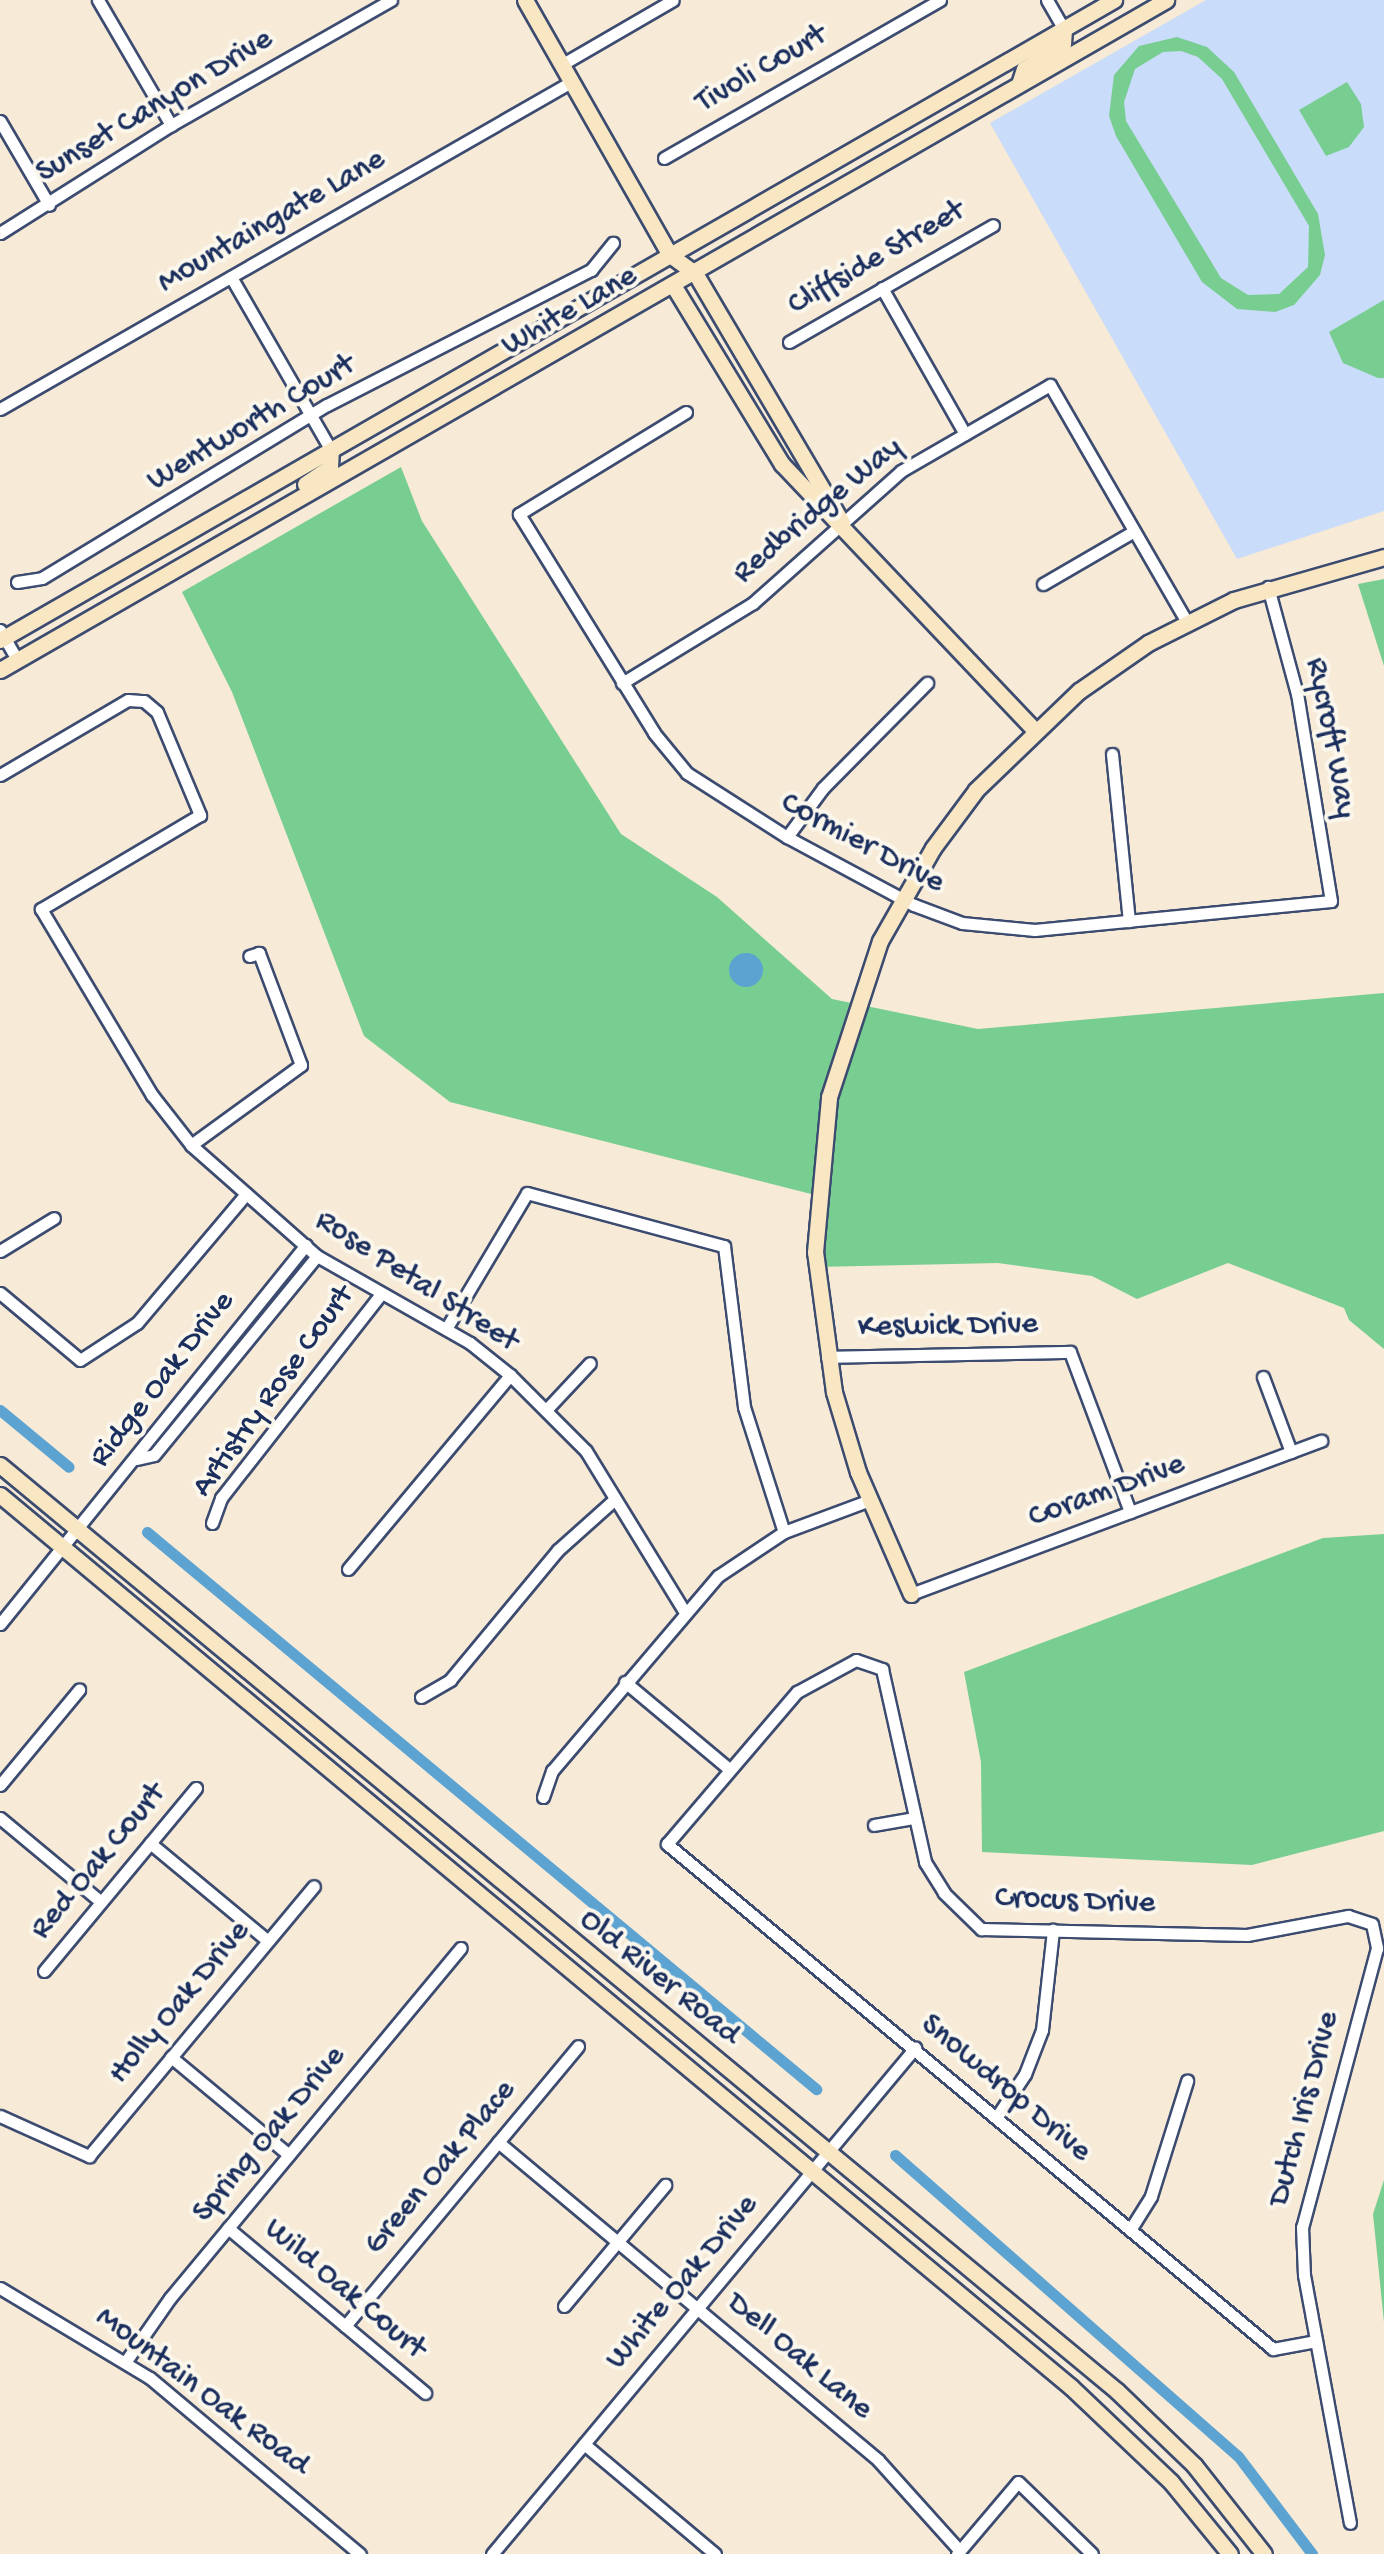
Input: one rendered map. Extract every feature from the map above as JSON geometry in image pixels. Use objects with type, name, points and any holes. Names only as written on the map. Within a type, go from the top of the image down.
[{"type":"main road","points":[[524,0],[670,254],[695,273],[842,523],[1034,730]]},
{"type":"main road","name":"White Lane","points":[[2,636],[1114,0]]},
{"type":"main road","name":"White Lane","points":[[0,670],[1166,0]]},
{"type":"main road","points":[[1019,84],[1024,69],[1063,44],[1064,29]]},
{"type":"main road","points":[[673,286],[759,432],[820,510],[842,523]]},
{"type":"main road","points":[[256,523],[266,507],[330,467],[331,450]]},
{"type":"main road","points":[[911,1594],[870,1500],[826,1357],[815,1241],[822,1132],[854,1004],[902,898],[954,818],[1034,730],[1108,670],[1186,622],[1268,587],[1384,556]]},
{"type":"main road","name":"Old River Road","points":[[0,1465],[1117,2391],[1194,2465],[1264,2554]]},
{"type":"main road","name":"Old River Road","points":[[0,1496],[1097,2409],[1230,2554]]},
{"type":"street","points":[[98,0],[170,125]]},
{"type":"street","name":"Sunset Canyon Drive","points":[[0,233],[170,125],[391,0]]},
{"type":"street","points":[[561,65],[673,0]]},
{"type":"street","points":[[1047,0],[1064,29]]},
{"type":"street","name":"Tivoli Court","points":[[664,158],[933,2]]},
{"type":"street","name":"Mountaingate Lane","points":[[0,409],[571,82]]},
{"type":"street","points":[[0,120],[48,205]]},
{"type":"street","name":"Cliffside Street","points":[[789,342],[993,225]]},
{"type":"street","name":"Wentworth Court","points":[[17,582],[42,578],[310,414],[591,270],[613,243]]},
{"type":"street","points":[[670,254],[673,286]]},
{"type":"street","points":[[231,277],[331,450]]},
{"type":"street","points":[[882,288],[965,434]]},
{"type":"street","name":"Redbridge Way","points":[[622,683],[753,603],[902,471],[1050,385],[1134,530]]},
{"type":"street","name":"Cormier Drive","points":[[686,412],[519,514],[622,683],[687,773],[787,836],[902,898],[960,922],[1009,930],[1332,901]]},
{"type":"street","points":[[1043,584],[1134,530],[1186,622]]},
{"type":"street","name":"Rycroft Way","points":[[1268,587],[1297,694],[1332,901]]},
{"type":"street","points":[[2,636],[18,660]]},
{"type":"street","points":[[787,836],[823,788],[927,683]]},
{"type":"street","name":"Rose Petal Street","points":[[0,775],[122,703],[144,701],[157,712],[200,815],[41,909],[152,1095],[190,1145],[317,1256],[446,1329],[510,1375],[586,1451],[684,1611]]},
{"type":"street","points":[[1112,754],[1129,921]]},
{"type":"street","points":[[190,1145],[302,1065],[259,953],[249,956]]},
{"type":"street","points":[[446,1329],[527,1193],[724,1246],[744,1407],[784,1532]]},
{"type":"street","points":[[0,1293],[80,1360],[137,1323],[246,1194]]},
{"type":"street","points":[[0,1251],[54,1218]]},
{"type":"street","name":"Ridge Oak Drive","points":[[0,1624],[137,1459],[140,1443],[306,1246]]},
{"type":"street","name":"Ridge Oak Drive","points":[[137,1459],[154,1455],[317,1256]]},
{"type":"street","name":"Artistry Rose Court","points":[[212,1522],[221,1498],[381,1294]]},
{"type":"street","name":"Keswick Drive","points":[[826,1357],[1070,1352],[1130,1512]]},
{"type":"street","points":[[546,1410],[590,1364]]},
{"type":"street","points":[[348,1569],[510,1375]]},
{"type":"street","points":[[1264,1377],[1291,1452]]},
{"type":"street","name":"Coram Drive","points":[[911,1594],[1321,1441]]},
{"type":"street","points":[[421,1696],[450,1680],[558,1550],[616,1498]]},
{"type":"street","points":[[542,1798],[552,1771],[684,1611],[718,1576],[784,1532],[870,1500]]},
{"type":"street","name":"Crocus Drive","points":[[729,1769],[797,1692],[856,1660],[875,1663],[886,1677],[913,1818],[934,1878],[981,1928],[1259,1935],[1357,1916],[1372,1924],[1378,1948]]},
{"type":"street","points":[[624,1682],[729,1769]]},
{"type":"street","points":[[0,1785],[78,1690]]},
{"type":"street","name":"Snowdrop Drive","points":[[729,1769],[667,1844],[1274,2349],[1316,2341]]},
{"type":"street","name":"Red Oak Court","points":[[44,1971],[196,1788]]},
{"type":"street","points":[[0,1818],[102,1902]]},
{"type":"street","points":[[874,1825],[913,1818]]},
{"type":"street","points":[[150,1843],[268,1941]]},
{"type":"street","name":"Holly Oak Drive","points":[[0,2116],[89,2156],[314,1886]]},
{"type":"street","points":[[996,2118],[1025,2074],[1042,2030],[1054,1930]]},
{"type":"street","name":"Spring Oak Drive","points":[[126,2361],[228,2228],[461,1948]]},
{"type":"street","name":"Dutch Iris Drive","points":[[1350,2522],[1304,2276],[1304,2204],[1378,1948]]},
{"type":"street","name":"Green Oak Place","points":[[345,2326],[578,2046]]},
{"type":"street","name":"White Oak Drive","points":[[492,2554],[915,2048]]},
{"type":"street","points":[[171,2057],[289,2155]]},
{"type":"street","points":[[1130,2230],[1152,2196],[1186,2081]]},
{"type":"street","name":"Dell Oak Lane","points":[[498,2142],[878,2460],[959,2552]]},
{"type":"street","points":[[564,2306],[665,2185]]},
{"type":"street","name":"Wild Oak Court","points":[[228,2228],[426,2393]]},
{"type":"street","name":"Mountain Oak Road","points":[[0,2288],[126,2361],[360,2554]]},
{"type":"street","points":[[584,2444],[700,2549],[715,2554]]},
{"type":"street","points":[[959,2552],[1018,2482],[1092,2554]]},
{"type":"shaded area","points":[[1206,0],[1384,0],[1384,511],[1237,559],[990,123]]},
{"type":"green space","points":[[1177,37],[1207,47],[1234,72],[1318,214],[1325,255],[1320,275],[1294,305],[1275,312],[1237,309],[1202,282],[1116,136],[1109,116],[1114,75],[1139,46]],"holes":[[[1181,51],[1198,57],[1222,79],[1309,226],[1308,267],[1279,294],[1248,295],[1221,278],[1126,121],[1124,102],[1135,69],[1163,52]]]},
{"type":"green space","points":[[1347,82],[1361,104],[1364,127],[1349,147],[1326,156],[1299,110]]},
{"type":"green space","points":[[1384,300],[1384,378],[1378,378],[1343,363],[1329,332]]},
{"type":"green space","points":[[401,467],[422,521],[621,834],[717,897],[832,999],[978,1029],[1384,993],[1384,1349],[1349,1320],[1344,1308],[1228,1263],[1137,1299],[1092,1276],[998,1263],[816,1267],[815,1195],[450,1102],[364,1036],[232,692],[182,592]]},
{"type":"green space","points":[[1384,579],[1384,666],[1358,584]]},
{"type":"green space","points":[[1384,1534],[1384,1831],[1252,1865],[982,1852],[981,1762],[964,1672],[1323,1538]]},
{"type":"green space","points":[[1384,2180],[1384,2322],[1373,2214]]},
{"type":"water","points":[[746,953],[758,958],[763,970],[758,982],[746,987],[734,982],[729,970],[734,958]]},
{"type":"waterway","points":[[0,1410],[69,1467]]},
{"type":"waterway","points":[[147,1532],[816,2089]]},
{"type":"waterway","points":[[895,2155],[1238,2456],[1312,2554]]}]
